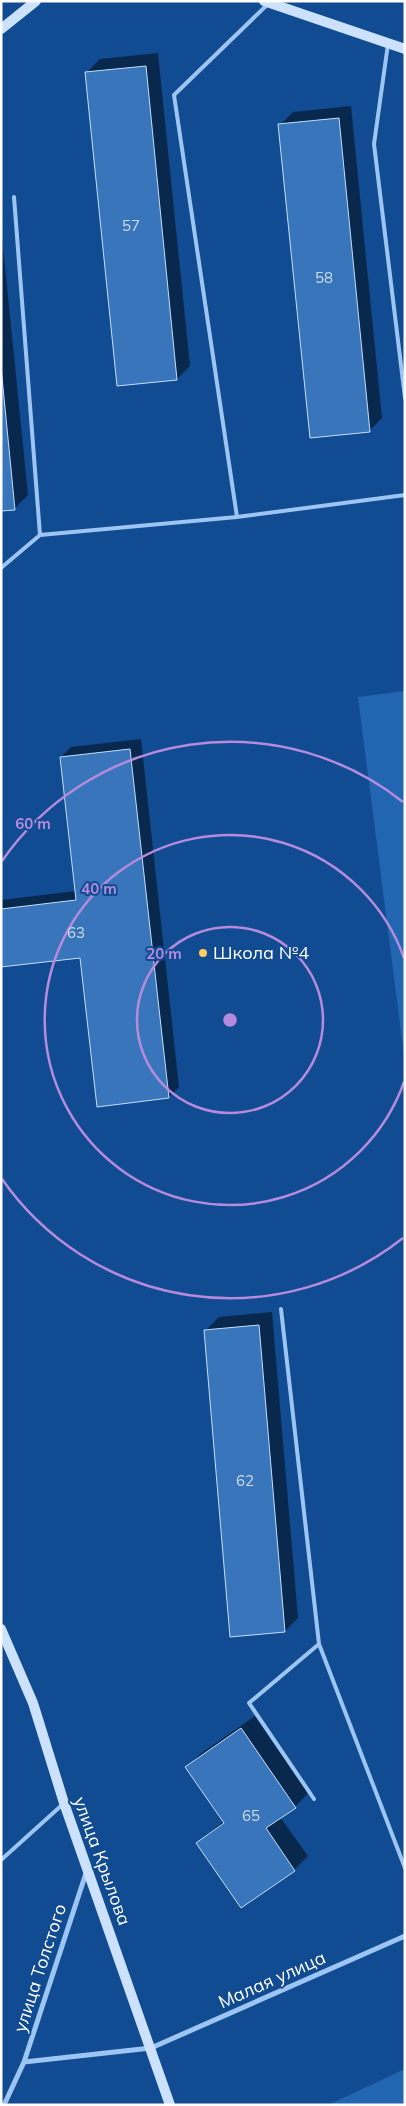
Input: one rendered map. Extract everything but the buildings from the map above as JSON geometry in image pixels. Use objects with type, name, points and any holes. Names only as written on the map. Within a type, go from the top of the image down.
[{"type":"main road","points":[[1,29],[36,1]]},
{"type":"main road","points":[[266,3],[405,49]]},
{"type":"main road","name":"улица Крылова","points":[[1,1629],[33,1703],[64,1803],[170,2105]]},
{"type":"street","name":"улица Толстого","points":[[4,2105],[24,2062],[88,1867]]},
{"type":"street","name":"Малая улица","points":[[24,2062],[151,2048],[405,1936]]},
{"type":"lane","points":[[237,517],[174,95],[266,3]]},
{"type":"lane","points":[[388,44],[374,144],[405,398]]},
{"type":"lane","points":[[14,197],[40,535]]},
{"type":"lane","points":[[1,568],[40,535],[237,517],[405,495]]},
{"type":"lane","points":[[281,1309],[319,1644],[405,1868]]},
{"type":"lane","points":[[314,1799],[248,1703],[319,1644]]},
{"type":"lane","points":[[1,1860],[64,1803]]},
{"type":"shaded area","points":[[405,691],[405,1063],[358,697]]},
{"type":"shaded area","points":[[405,2069],[405,2105],[328,2105]]},
{"type":"place","name":"Школа №4","points":[[203,953]]}]
